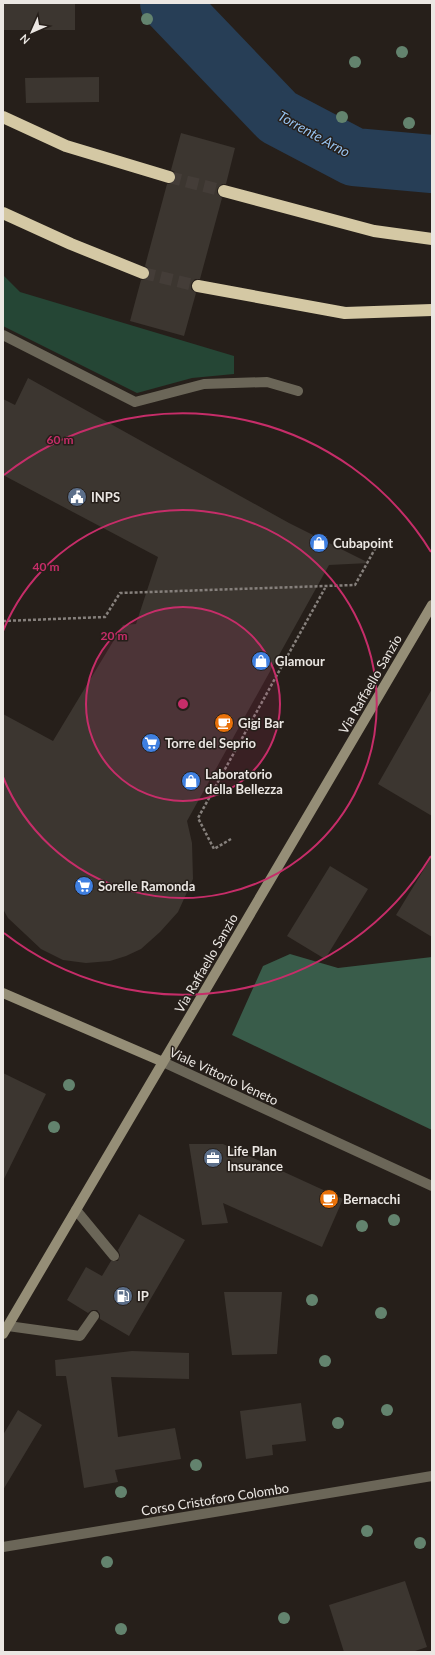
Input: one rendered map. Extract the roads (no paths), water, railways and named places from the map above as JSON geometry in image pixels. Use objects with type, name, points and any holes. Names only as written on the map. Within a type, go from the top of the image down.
[{"type":"highway","points":[[3,117],[66,146],[169,176]]},
{"type":"highway","points":[[224,190],[374,231],[432,239]]},
{"type":"highway","points":[[4,214],[71,244],[143,273]]},
{"type":"highway","points":[[198,286],[345,313],[432,310]]},
{"type":"main road","name":"Via Raffaello Sanzio","points":[[5,1330],[432,605]]},
{"type":"main road","name":"Viale Vittorio Veneto","points":[[3,993],[163,1062]]},
{"type":"street","points":[[3,335],[135,402],[204,384],[267,382],[298,391]]},
{"type":"street","name":"Viale Vittorio Veneto","points":[[163,1062],[432,1186]]},
{"type":"street","points":[[76,1210],[114,1256]]},
{"type":"street","points":[[5,1330],[80,1336],[94,1316]]},
{"type":"street","name":"Corso Cristoforo Colombo","points":[[3,1547],[432,1476]]},
{"type":"waterway","name":"Torrente Arno","points":[[169,3],[278,117],[354,157],[432,164]]},
{"type":"tunnel","points":[[169,177],[224,191]]},
{"type":"tunnel","points":[[143,273],[198,286]]},
{"type":"place","name":"INPS","points":[[77,497]]},
{"type":"place","name":"Cubapoint","points":[[319,543]]},
{"type":"place","name":"Glamour","points":[[261,661]]},
{"type":"place","name":"Gigi Bar","points":[[224,723]]},
{"type":"place","name":"Torre del Seprio","points":[[151,743]]},
{"type":"place","name":"Laboratorio della Bellezza","points":[[191,781]]},
{"type":"place","name":"Sorelle Ramonda","points":[[84,886]]},
{"type":"place","name":"Life Plan Insurance","points":[[213,1158]]},
{"type":"place","name":"Bernacchi","points":[[329,1199]]},
{"type":"place","name":"IP","points":[[123,1296]]}]
